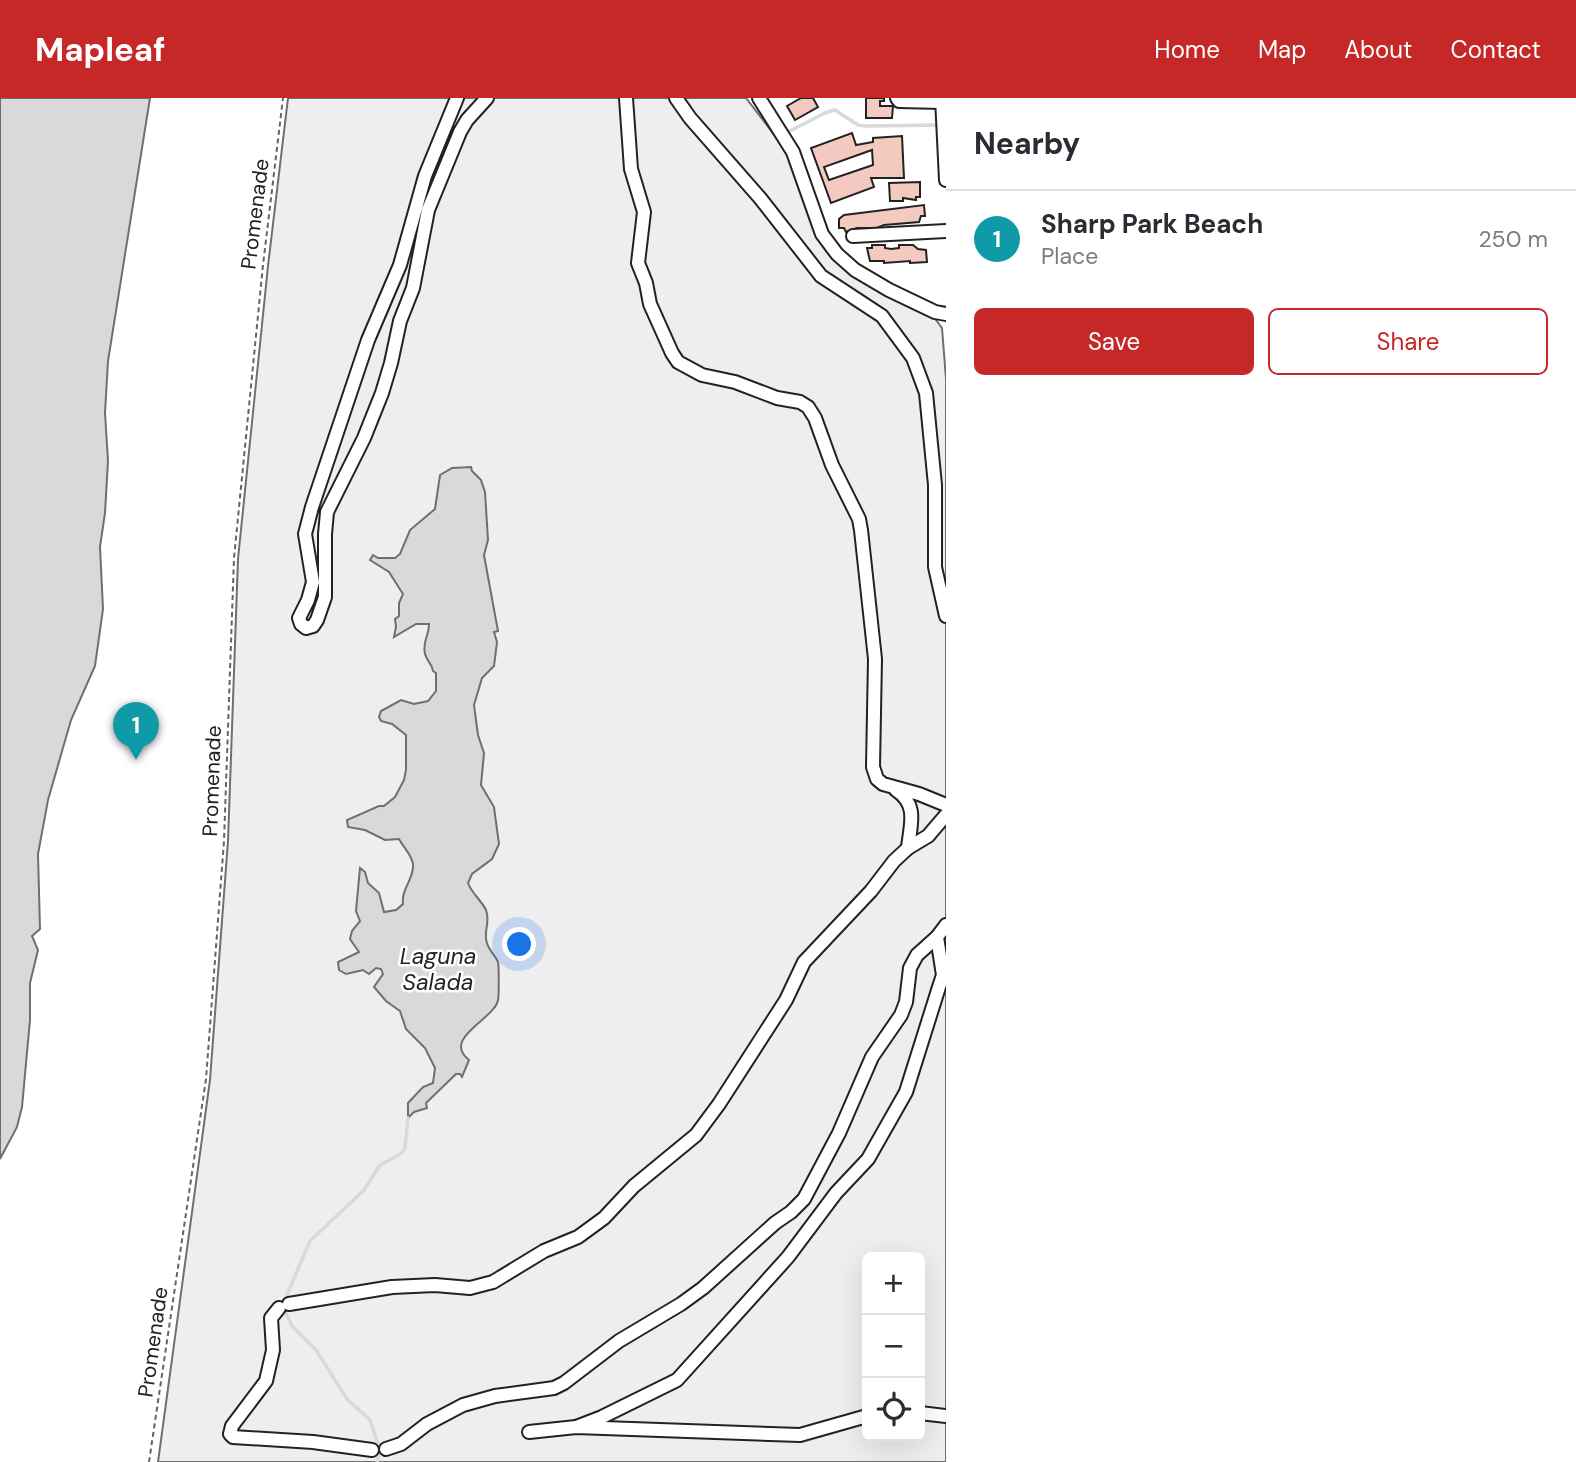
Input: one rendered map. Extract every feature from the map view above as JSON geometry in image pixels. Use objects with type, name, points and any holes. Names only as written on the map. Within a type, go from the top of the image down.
[{"type":"street","points":[[457,98],[425,176],[400,265],[368,340],[312,507],[305,534],[313,582],[299,618],[306,628],[313,626],[317,620],[325,597],[327,512],[364,438],[382,393],[400,321],[413,288],[428,210],[460,132],[487,98]]},
{"type":"street","points":[[626,98],[631,169],[644,212],[638,263],[650,304],[672,353],[678,362],[702,375],[800,402],[815,418],[832,465],[859,519],[875,659],[873,767],[877,779],[893,788],[919,794],[946,805]]},
{"type":"street","points":[[676,98],[821,275],[882,316],[913,358],[926,393],[935,485],[935,568],[946,616]]},
{"type":"street","points":[[759,98],[793,152],[822,234],[837,254],[855,270],[889,290],[935,312],[946,314]]},
{"type":"street","points":[[897,98],[899,101],[942,100],[946,180]]},
{"type":"street","points":[[853,236],[946,232]]},
{"type":"street","points":[[893,788],[910,803],[912,822],[908,848]]},
{"type":"street","points":[[372,1450],[313,1442],[233,1437],[230,1434],[232,1426],[266,1381],[273,1350],[271,1318],[284,1306],[392,1287],[436,1285],[470,1288],[493,1282],[544,1251],[578,1237],[604,1218],[634,1186],[696,1135],[786,1000],[804,962],[908,848],[929,836],[946,815]]},
{"type":"street","points":[[386,1449],[401,1444],[427,1424],[463,1405],[495,1396],[554,1388],[564,1383],[619,1341],[692,1296],[791,1212],[804,1199],[839,1133],[872,1057],[901,1014],[906,1002],[910,968],[917,955],[946,925]]},
{"type":"street","points":[[576,1427],[602,1418],[677,1380],[788,1257],[836,1193],[868,1159],[906,1092],[943,975],[937,937]]},
{"type":"street","points":[[925,1414],[946,1416]]},
{"type":"street","points":[[529,1432],[576,1427],[800,1435],[862,1417]]},
{"type":"path","name":"Promenade","points":[[149,1462],[205,1079],[224,841],[234,558],[263,265],[283,98]]},
{"type":"shaded area","points":[[288,98],[746,98],[789,154],[833,257],[933,316],[942,328],[946,379],[946,1462],[158,1462],[210,1080],[228,841],[238,559]]},
{"type":"water","points":[[0,98],[150,98],[108,361],[105,413],[108,461],[100,547],[103,609],[95,666],[71,720],[48,800],[38,854],[40,929],[32,936],[38,950],[30,983],[30,1020],[22,1107],[17,1127],[0,1159]]},
{"type":"water","name":"Laguna Salada","points":[[471,467],[481,480],[485,492],[488,540],[484,555],[498,631],[494,632],[497,642],[494,666],[482,678],[474,705],[478,735],[484,753],[481,785],[494,807],[499,844],[492,859],[472,874],[468,883],[487,914],[486,942],[498,962],[498,1000],[495,1007],[465,1036],[461,1044],[462,1052],[469,1060],[462,1077],[456,1074],[426,1103],[427,1108],[414,1112],[408,1118],[408,1103],[423,1087],[433,1083],[435,1068],[425,1048],[406,1029],[400,1011],[386,1001],[374,987],[383,974],[381,969],[376,968],[369,974],[363,970],[346,974],[339,970],[338,962],[359,952],[350,939],[352,931],[360,921],[356,911],[360,868],[365,872],[368,883],[379,893],[384,912],[396,910],[403,904],[413,870],[411,858],[399,839],[385,840],[365,830],[348,827],[347,820],[384,806],[395,797],[404,780],[406,735],[392,724],[381,721],[381,711],[401,700],[414,704],[428,701],[436,691],[436,673],[424,650],[429,624],[416,624],[394,637],[395,619],[399,616],[399,603],[403,594],[389,572],[370,560],[373,555],[378,558],[395,558],[400,554],[410,530],[435,509],[440,475],[452,468]]},
{"type":"building","points":[[801,98],[813,98],[818,107],[795,120],[787,106]]},
{"type":"building","points":[[866,98],[884,98],[884,101],[880,101],[880,106],[893,106],[892,118],[866,118]]},
{"type":"building","points":[[852,133],[856,145],[873,142],[873,138],[902,136],[904,178],[871,178],[874,187],[831,203],[811,148]],"holes":[[[872,150],[873,165],[829,180],[824,167]]]},
{"type":"building","points":[[920,182],[920,197],[916,197],[916,200],[903,198],[903,201],[890,201],[889,183]]},
{"type":"building","points":[[924,205],[925,216],[921,216],[919,222],[857,228],[846,232],[844,228],[839,228],[839,219],[844,215]]},
{"type":"building","points":[[872,245],[885,245],[885,248],[891,249],[899,248],[899,245],[913,245],[926,250],[927,262],[870,261],[867,248],[872,248]]},
{"type":"waterway","points":[[784,134],[835,110],[858,125],[941,125]]},
{"type":"waterway","points":[[378,1444],[370,1420],[347,1399],[316,1350],[292,1326],[285,1311],[285,1299],[310,1241],[364,1190],[380,1165],[402,1153],[408,1118]]},
{"type":"waterway","points":[[377,1462],[379,1454]]},
{"type":"place","name":"Sharp Park Beach","points":[[136,760]]}]
